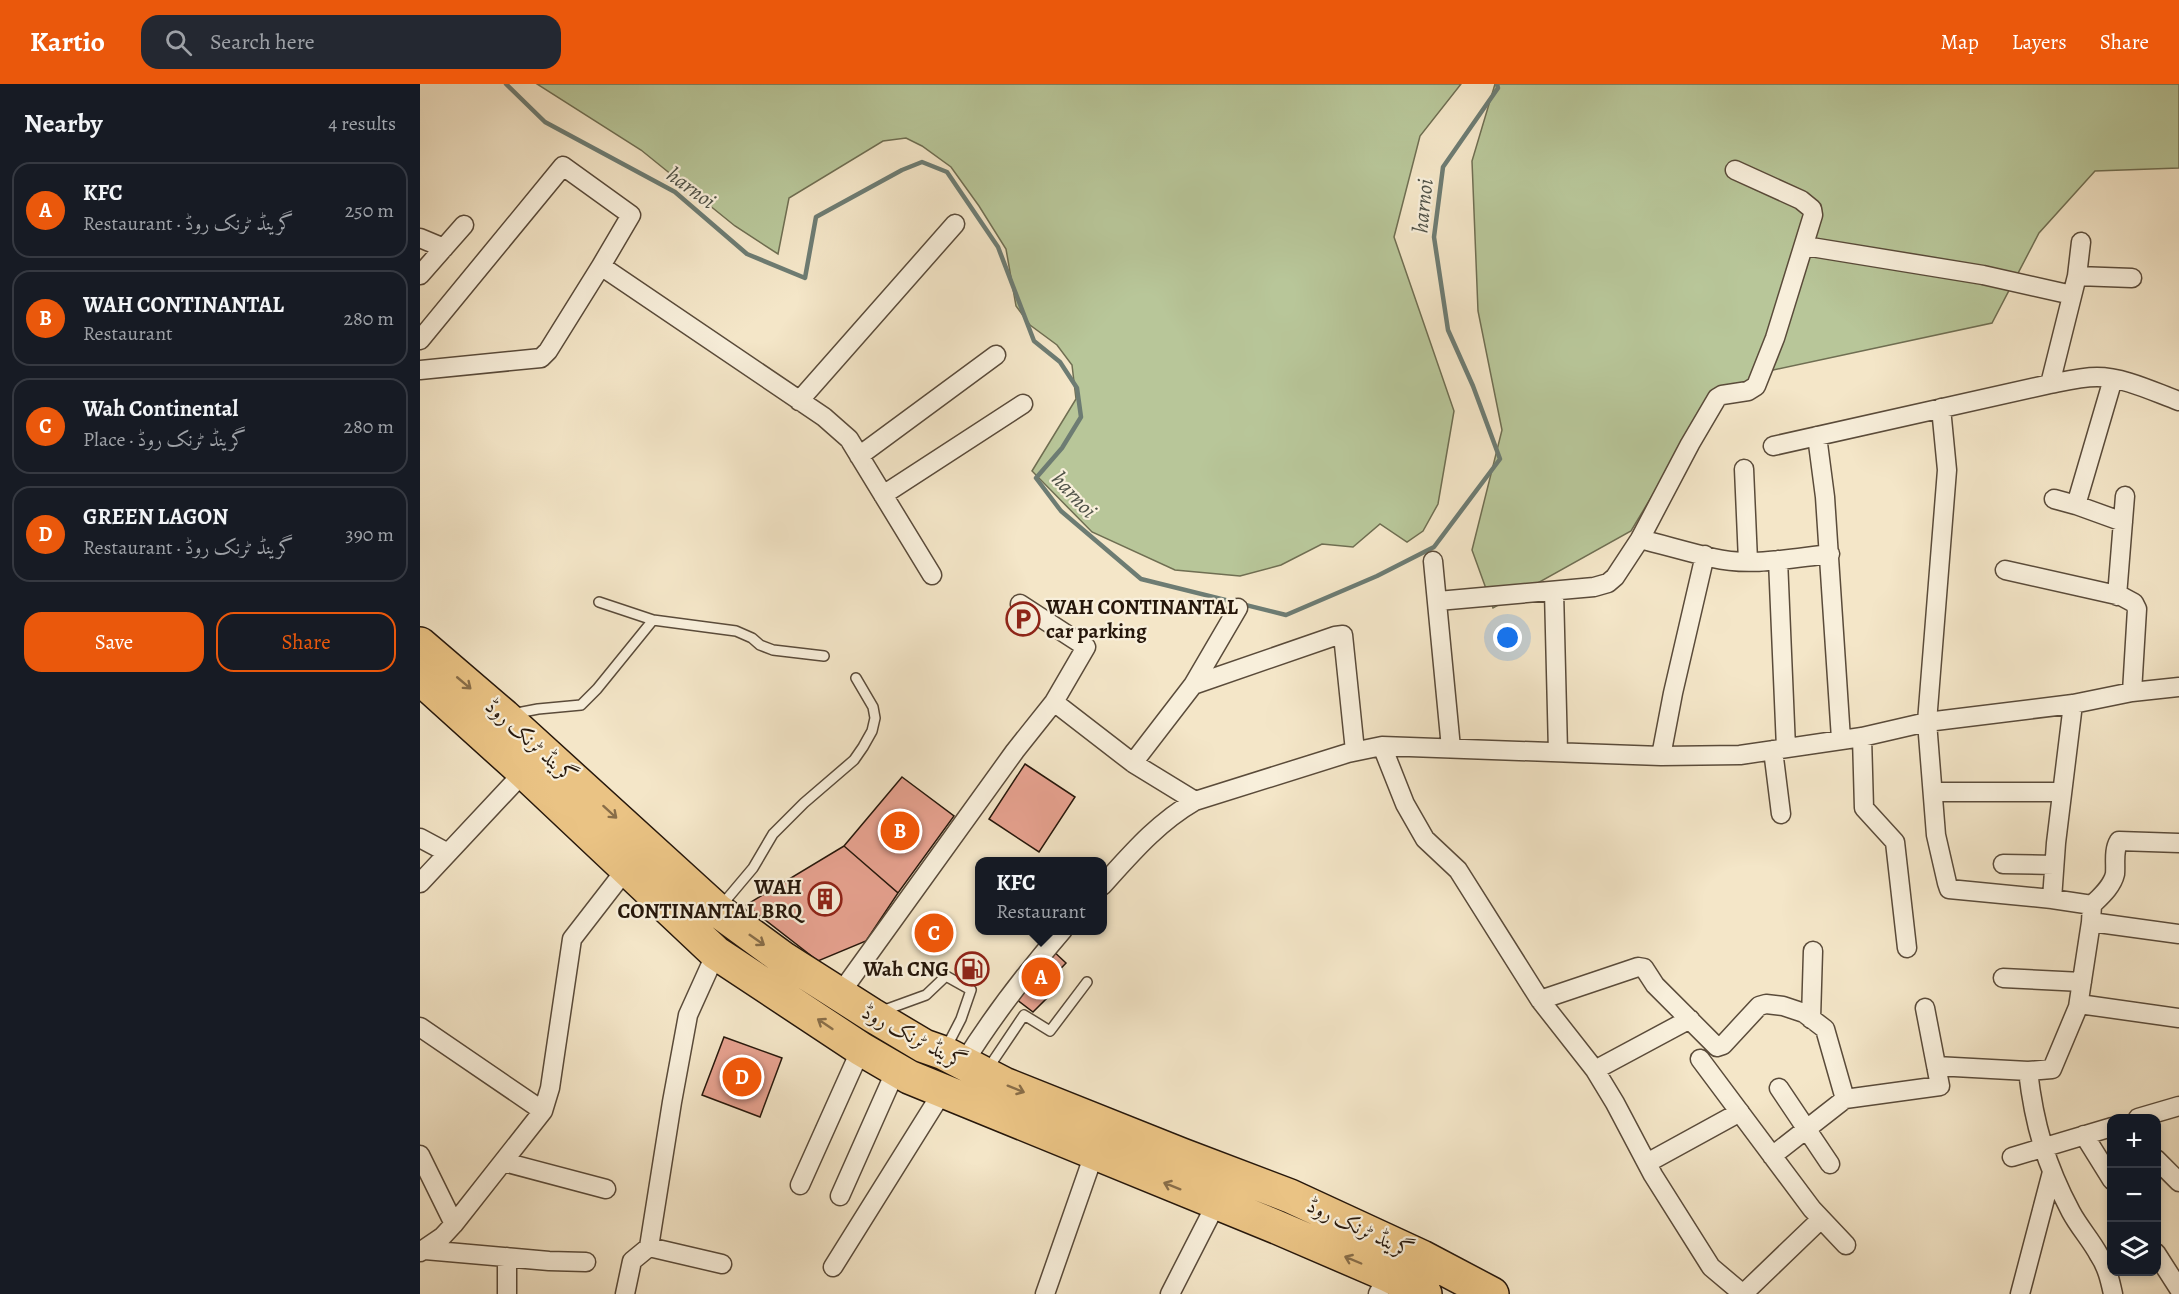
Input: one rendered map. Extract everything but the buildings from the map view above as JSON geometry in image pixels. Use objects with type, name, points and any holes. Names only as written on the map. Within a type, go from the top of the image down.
[{"type":"highway","name":"گرینڈ ٹرنک روڈ","points":[[420,644],[504,716],[717,910],[839,995],[954,1059],[1171,1151],[1290,1196],[1422,1257],[1492,1294]]},
{"type":"highway","name":"گرینڈ ٹرنک روڈ","points":[[420,678],[524,772],[716,953],[861,1048],[903,1073],[1216,1204],[1383,1285],[1425,1294]]},
{"type":"highway","points":[[903,1073],[954,1059]]},
{"type":"street","points":[[420,340],[563,166],[631,215],[548,351],[541,358],[420,370]]},
{"type":"street","points":[[1438,601],[1594,587],[1608,583],[1615,577],[1640,539],[1717,398],[1722,394],[1748,391],[1756,386],[1775,338],[1813,215],[1812,209],[1801,200],[1735,170]]},
{"type":"street","points":[[799,401],[956,224]]},
{"type":"street","points":[[420,275],[464,225]]},
{"type":"street","points":[[420,238],[444,248]]},
{"type":"street","points":[[2050,384],[2077,276],[2081,242]]},
{"type":"street","points":[[1805,246],[1983,274],[2072,295]]},
{"type":"street","points":[[601,266],[824,417],[849,439],[932,575]]},
{"type":"street","points":[[2077,276],[2132,278]]},
{"type":"street","points":[[860,456],[996,355]]},
{"type":"street","points":[[1773,446],[2050,384],[2088,378],[2113,379],[2179,401]]},
{"type":"street","points":[[2076,505],[2113,379]]},
{"type":"street","points":[[883,495],[1023,404]]},
{"type":"street","points":[[1941,408],[1947,470],[1927,722],[1936,835],[1949,889],[2052,899],[2091,914],[2179,934]]},
{"type":"street","points":[[1817,436],[1830,554],[1841,740]]},
{"type":"street","points":[[1744,469],[1748,561]]},
{"type":"street","points":[[2117,596],[2125,496]]},
{"type":"street","points":[[2054,499],[2123,522]]},
{"type":"street","points":[[1640,539],[1714,558],[1748,561],[1830,554]]},
{"type":"street","points":[[1660,756],[1705,555]]},
{"type":"street","points":[[1778,560],[1781,814]]},
{"type":"street","points":[[1433,561],[1451,748]]},
{"type":"street","points":[[2005,570],[2117,596],[2134,603],[2137,609],[2132,692]]},
{"type":"street","points":[[1554,591],[1558,752]]},
{"type":"street","points":[[839,995],[1015,751],[1054,702],[1086,647],[1020,604]]},
{"type":"street","points":[[1133,762],[1193,685],[1238,608]]},
{"type":"street","points":[[1193,685],[1343,635],[1355,751]]},
{"type":"street","points":[[1107,880],[1148,835],[1173,814],[1195,801],[1355,751],[1382,746],[1660,756],[1740,755],[1862,737],[1927,722],[2073,704],[2132,692],[2179,687]]},
{"type":"street","points":[[1054,702],[1133,762],[1195,801]]},
{"type":"street","points":[[2052,899],[2073,704]]},
{"type":"street","points":[[1862,737],[1864,808],[1895,842],[1907,948]]},
{"type":"street","points":[[1382,746],[1405,804],[1425,839],[1458,870],[1540,1000],[1595,1070],[1684,1227],[1711,1267],[1743,1294],[1821,1219]]},
{"type":"street","points":[[420,883],[524,772]]},
{"type":"street","points":[[1933,792],[2062,792]]},
{"type":"street","points":[[420,838],[448,853]]},
{"type":"street","points":[[1936,1066],[2028,1071],[2052,1069],[2079,1004],[2091,914],[2114,877],[2116,846],[2119,841],[2179,843]]},
{"type":"street","points":[[2003,864],[2054,865]]},
{"type":"street","points":[[422,1251],[454,1224],[543,1111],[550,1088],[572,939],[627,868]]},
{"type":"street","points":[[954,1059],[978,1039],[1059,935]]},
{"type":"street","points":[[1810,1019],[1813,951]]},
{"type":"street","points":[[625,1294],[632,1261],[649,1247],[688,1015],[716,953]]},
{"type":"street","points":[[1540,1000],[1638,967],[1644,968],[1655,985],[1717,1047],[1723,1045],[1759,1006],[1766,1004],[1783,1006],[1804,1013],[1825,1029],[1845,1099]]},
{"type":"street","points":[[2003,978],[2082,982]]},
{"type":"street","points":[[2079,1004],[2179,1017]]},
{"type":"street","points":[[1772,1156],[1845,1099],[1940,1086],[1925,1008]]},
{"type":"street","points":[[1595,1070],[1690,1019]]},
{"type":"street","points":[[420,1027],[543,1111]]},
{"type":"street","points":[[800,1185],[861,1048]]},
{"type":"street","points":[[1700,1059],[1812,1209],[1846,1245]]},
{"type":"street","points":[[2028,1071],[2031,1106],[2042,1147],[2071,1214],[2099,1254],[2107,1271],[2113,1294]]},
{"type":"street","points":[[840,1196],[903,1073]]},
{"type":"street","points":[[1779,1088],[1830,1164]]},
{"type":"street","points":[[833,1267],[943,1091]]},
{"type":"street","points":[[2154,1114],[2179,1106]]},
{"type":"street","points":[[1647,1163],[1740,1112]]},
{"type":"street","points":[[2012,1157],[2107,1128]]},
{"type":"street","points":[[2084,1135],[2107,1172]]},
{"type":"street","points":[[1045,1294],[1094,1154]]},
{"type":"street","points":[[420,1155],[454,1224]]},
{"type":"street","points":[[504,1162],[606,1189]]},
{"type":"street","points":[[2161,1163],[2179,1182]]},
{"type":"street","points":[[2020,1294],[2052,1172]]},
{"type":"street","points":[[1170,1294],[1216,1204]]},
{"type":"street","points":[[649,1247],[722,1264]]},
{"type":"street","points":[[422,1251],[549,1262],[586,1262]]},
{"type":"street","points":[[507,1257],[507,1294]]},
{"type":"street","points":[[2161,1260],[2179,1289]]},
{"type":"lane","points":[[599,602],[653,620],[736,631],[773,650],[824,656]]},
{"type":"lane","points":[[504,716],[538,709],[581,705],[597,689],[653,620]]},
{"type":"lane","points":[[717,910],[753,868],[773,834],[804,803],[854,760],[863,747],[872,731],[875,718],[873,707],[856,678]]},
{"type":"lane","points":[[872,1015],[926,995],[946,976],[971,990],[960,1019],[954,1059]]},
{"type":"lane","points":[[954,1059],[1024,1015],[1050,1031],[1087,982]]},
{"type":"green space","points":[[537,84],[1461,84],[1420,136],[1394,237],[1454,411],[1438,504],[1423,531],[1407,542],[1380,524],[1353,547],[1322,544],[1281,565],[1240,576],[1175,570],[1092,532],[1032,471],[1076,399],[1072,365],[1057,345],[1030,325],[1016,306],[1006,249],[951,167],[922,146],[906,138],[883,141],[789,198],[778,254],[735,226],[641,150]]},
{"type":"green space","points":[[1495,84],[2179,84],[2179,168],[2095,171],[2039,233],[1992,323],[1764,372],[1695,424],[1631,531],[1493,608],[1472,550],[1502,430],[1478,311],[1472,161]]},
{"type":"waterway","name":"harnoi","points":[[506,84],[545,122],[675,192],[747,254],[805,278],[816,217],[902,170],[922,162],[947,172],[998,247],[1034,341],[1060,362],[1077,388],[1081,417],[1062,448],[1036,478],[1061,511],[1141,579],[1286,615],[1377,576],[1434,547],[1500,459],[1473,386],[1448,330],[1434,237],[1443,167],[1498,88],[1497,84]]},
{"type":"place","name":"WAH CONTINANTAL car parking","points":[[1023,619]]},
{"type":"place","name":"WAH CONTINANTAL","points":[[900,831]]},
{"type":"place","name":"WAH CONTINANTAL BRQ","points":[[825,899]]},
{"type":"place","name":"Wah Continental","points":[[934,933]]},
{"type":"place","name":"Wah CNG","points":[[972,969]]},
{"type":"place","name":"KFC","points":[[1041,977]]},
{"type":"place","name":"GREEN LAGON","points":[[742,1077]]}]
